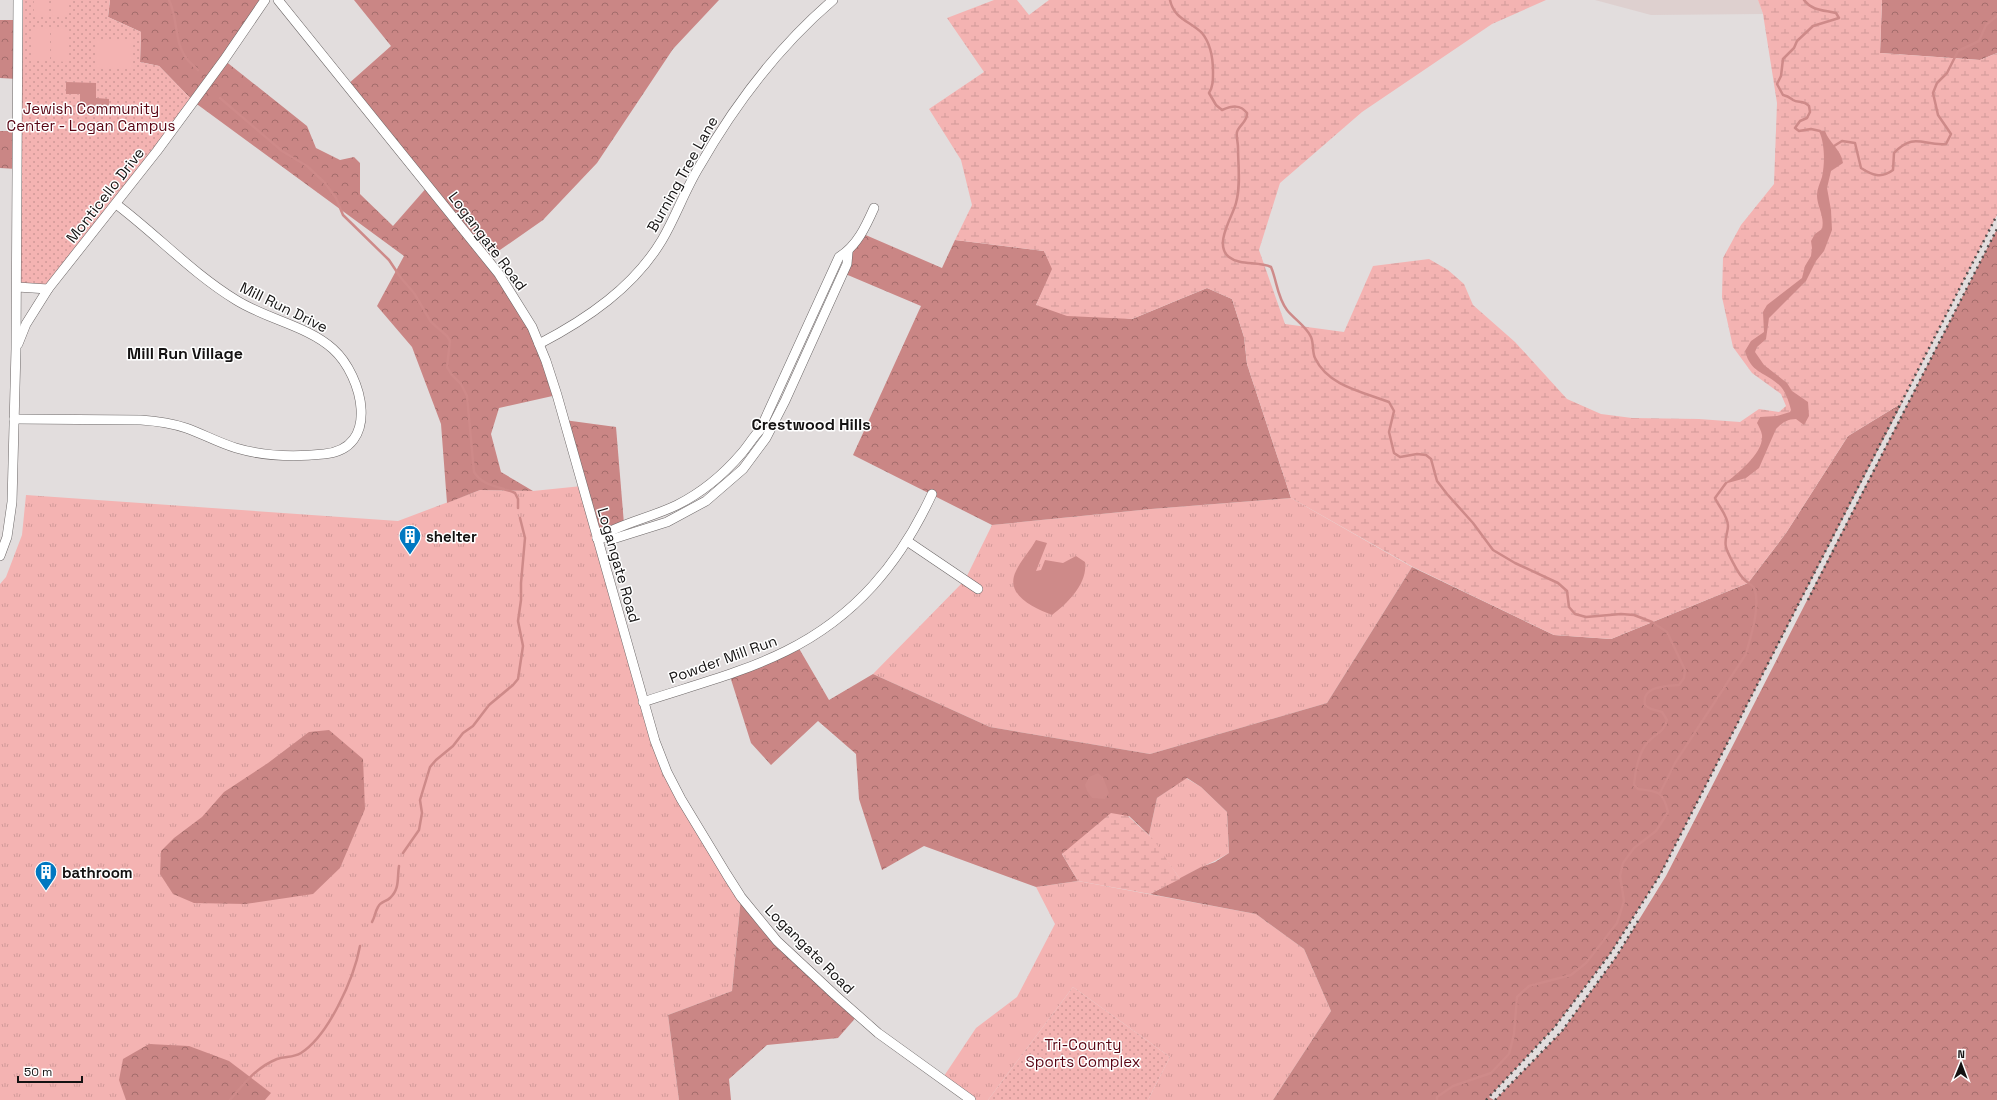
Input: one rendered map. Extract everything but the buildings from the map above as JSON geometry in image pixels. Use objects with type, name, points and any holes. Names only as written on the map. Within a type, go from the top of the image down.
[{"type":"street","points":[[0,556],[7,537],[11,513],[17,287],[18,0]]},
{"type":"street","name":"Monticello Drive","points":[[16,349],[26,324],[48,289],[116,204],[194,102],[265,0]]},
{"type":"street","name":"Logangate Road","points":[[278,0],[499,274],[532,327],[557,395],[655,741],[668,772],[741,897],[777,941],[878,1033],[972,1100]]},
{"type":"street","name":"Burning Tree Lane","points":[[539,344],[596,311],[619,291],[640,269],[662,240],[699,167],[747,92],[790,41],[833,0]]},
{"type":"street","name":"Mill Run Drive","points":[[14,419],[141,420],[162,422],[187,428],[237,448],[278,454],[329,454],[348,444],[358,430],[362,412],[358,391],[348,367],[333,348],[305,332],[235,300],[191,267],[116,204]]},
{"type":"street","points":[[597,538],[616,538],[650,528],[687,512],[725,486],[743,469],[762,444],[764,432],[786,401],[848,264],[848,252],[865,227],[874,208]]},
{"type":"street","points":[[17,287],[48,289]]},
{"type":"street","name":"Powder Mill Run","points":[[644,702],[760,663],[810,638],[838,618],[865,594],[897,558],[918,523],[932,494]]},
{"type":"street","points":[[907,541],[978,589]]},
{"type":"shaded area","points":[[1595,0],[1758,0],[1763,14],[1651,15]]},
{"type":"shaded area","points":[[66,82],[96,83],[96,98],[109,99],[109,114],[80,114],[80,94],[66,94]]},
{"type":"shaded area","points":[[1819,131],[1825,131],[1840,154],[1843,163],[1831,171],[1827,188],[1831,210],[1832,230],[1824,251],[1816,261],[1806,281],[1769,318],[1766,339],[1757,347],[1755,352],[1764,365],[1787,383],[1792,391],[1808,402],[1809,416],[1804,425],[1796,419],[1793,419],[1780,425],[1776,429],[1759,468],[1746,478],[1724,484],[1749,462],[1759,449],[1762,435],[1757,423],[1760,417],[1777,416],[1790,412],[1791,410],[1783,389],[1773,380],[1754,368],[1745,351],[1751,341],[1764,332],[1763,312],[1767,305],[1802,278],[1805,266],[1811,256],[1811,241],[1815,234],[1822,229],[1822,216],[1817,195],[1823,172],[1824,154]]},
{"type":"shaded area","points":[[1036,540],[1047,543],[1036,571],[1041,570],[1045,560],[1063,563],[1076,556],[1085,562],[1083,577],[1076,592],[1052,615],[1037,609],[1023,599],[1017,594],[1014,587],[1013,579],[1016,571]]},
{"type":"shaded area","points":[[1098,773],[1103,777],[1109,793],[1105,799],[1092,798],[1085,785],[1089,777]]},
{"type":"green space","name":"Jewish Community Center - Logan Campus","points":[[18,0],[110,0],[108,17],[141,32],[140,62],[159,66],[194,102],[48,289],[17,287]]},
{"type":"green space","points":[[34,0],[49,0],[49,16],[34,16]]},
{"type":"green space","points":[[53,0],[69,0],[69,17],[52,17]]},
{"type":"green space","points":[[110,0],[265,0],[224,60],[307,126],[316,148],[340,160],[354,157],[360,163],[360,194],[393,226],[428,186],[347,85],[391,46],[354,0],[719,0],[673,49],[597,163],[543,220],[487,259],[532,327],[557,395],[499,408],[491,434],[501,472],[533,491],[480,490],[447,503],[441,424],[412,347],[377,306],[404,256],[194,102],[159,66],[140,62],[141,32],[108,17]]},
{"type":"green space","points":[[994,0],[1017,0],[1029,15],[1049,0],[1546,0],[1492,24],[1362,112],[1280,183],[1259,250],[1285,324],[1344,332],[1373,266],[1429,259],[1448,270],[1464,284],[1473,305],[1515,342],[1567,399],[1601,414],[1632,418],[1699,419],[1740,422],[1759,409],[1779,412],[1786,406],[1781,394],[1752,373],[1733,347],[1722,297],[1723,258],[1741,225],[1774,184],[1777,103],[1763,14],[1758,0],[1882,0],[1880,53],[1980,60],[1997,53],[1997,215],[1902,403],[1848,436],[1786,533],[1748,583],[1611,639],[1554,635],[1413,567],[1291,498],[1247,364],[1244,337],[1232,299],[1207,288],[1132,319],[1067,316],[1036,305],[1052,269],[1044,251],[955,240],[972,205],[961,160],[929,109],[984,72],[947,18]]},
{"type":"green space","points":[[1882,0],[1997,0],[1997,53],[1980,60],[1880,53]]},
{"type":"green space","points":[[0,20],[18,20],[17,79],[0,78]]},
{"type":"green space","points":[[33,28],[50,28],[50,61],[33,61]]},
{"type":"green space","points":[[52,28],[69,28],[69,62],[51,61]]},
{"type":"green space","points":[[97,40],[131,40],[131,69],[97,68]]},
{"type":"green space","points":[[0,131],[17,131],[16,169],[0,168]]},
{"type":"green space","points":[[1997,229],[1997,1100],[1495,1100],[1562,1031],[1616,957],[1666,876]]},
{"type":"green space","points":[[861,233],[942,268],[955,240],[1044,251],[1053,269],[1036,305],[1132,319],[1207,288],[1232,299],[1244,337],[1247,364],[1291,498],[1151,509],[992,525],[853,455],[921,306],[843,273],[848,252]]},
{"type":"green space","points":[[1902,403],[1660,875],[1610,954],[1554,1028],[1489,1097],[1494,1100],[1273,1100],[1331,1011],[1304,949],[1256,914],[1150,894],[1201,867],[1215,862],[1229,853],[1227,812],[1201,787],[1187,778],[1157,798],[1149,835],[1129,816],[1062,854],[1078,881],[1036,887],[924,846],[882,870],[859,799],[856,754],[818,721],[771,765],[751,743],[729,673],[797,645],[829,700],[873,674],[990,727],[1150,754],[1327,703],[1412,567],[1554,635],[1611,639],[1748,583],[1786,533],[1848,436]]},
{"type":"green space","points":[[564,420],[616,427],[624,524],[597,538]]},
{"type":"green space","points":[[582,486],[667,772],[741,897],[732,991],[668,1015],[679,1100],[0,1100],[0,584],[6,577],[22,535],[26,495],[398,521],[480,490],[533,491]]},
{"type":"green space","points":[[1291,498],[1412,567],[1327,703],[1150,754],[990,727],[873,674],[965,580],[992,525],[1151,509]]},
{"type":"green space","points":[[329,730],[363,759],[365,809],[340,868],[313,894],[245,904],[194,903],[173,894],[160,874],[161,851],[174,838],[202,817],[224,792],[268,763],[309,732]]},
{"type":"green space","points":[[1186,778],[1201,787],[1227,812],[1229,853],[1180,879],[1149,835],[1157,798]]},
{"type":"green space","points":[[1111,813],[1128,816],[1153,839],[1180,879],[1150,894],[1078,881],[1062,854]]},
{"type":"green space","points":[[1078,881],[1256,914],[1304,949],[1331,1011],[1273,1100],[1148,1100],[1170,1057],[1073,987],[988,1100],[971,1100],[942,1079],[976,1028],[1017,997],[1055,924],[1036,887]]},
{"type":"green space","points":[[741,897],[756,916],[858,1015],[838,1038],[767,1045],[729,1079],[731,1100],[679,1100],[668,1015],[732,991]]},
{"type":"green space","name":"Tri-County Sports Complex","points":[[1073,987],[1170,1057],[1148,1100],[988,1100]]},
{"type":"green space","points":[[149,1044],[189,1046],[229,1061],[271,1093],[265,1100],[126,1100],[119,1080],[123,1059]]},
{"type":"waterway","points":[[169,0],[174,15],[180,46],[188,60],[198,70]]},
{"type":"waterway","points":[[1170,0],[1179,16],[1202,33],[1208,42],[1213,67],[1213,78],[1209,93],[1216,105],[1222,110],[1232,107],[1239,107],[1247,113],[1245,121],[1237,132],[1239,175],[1238,196],[1223,238],[1225,252],[1229,257],[1238,262],[1260,264],[1271,267],[1284,305],[1309,333],[1312,340],[1314,356],[1321,368],[1337,382],[1389,402],[1394,411],[1389,432],[1394,453],[1400,457],[1417,454],[1426,455],[1431,459],[1437,481],[1473,523],[1493,550],[1515,563],[1558,583],[1567,591],[1569,607],[1575,614],[1586,617],[1621,614],[1634,615],[1652,622],[1667,632],[1685,670],[1684,678],[1679,685],[1656,688],[1647,694],[1645,699],[1645,705],[1651,709],[1662,712],[1667,720],[1662,730],[1649,741],[1640,755],[1634,785],[1638,789],[1650,790],[1659,793],[1664,800],[1668,812],[1656,831],[1634,848],[1623,863],[1620,876],[1624,901],[1617,923],[1586,963],[1571,975],[1529,986],[1517,997],[1514,1034],[1509,1054],[1491,1073],[1453,1086],[1437,1097],[1437,1100]]},
{"type":"waterway","points":[[1804,0],[1807,4],[1814,8],[1836,13],[1839,18],[1813,26],[1797,41],[1794,48],[1783,59],[1781,76],[1777,84],[1783,95],[1795,101],[1805,103],[1809,106],[1810,112],[1807,118],[1800,121],[1795,128],[1799,131],[1811,129],[1820,131]]},
{"type":"waterway","points":[[1834,146],[1842,141],[1855,143],[1861,168],[1869,173],[1881,175],[1889,173],[1893,170],[1894,153],[1907,143],[1919,141],[1946,144],[1951,134],[1938,115],[1933,93],[1937,83],[1947,73],[1958,51],[1979,41],[1986,25],[1997,16]]},
{"type":"waterway","points":[[220,98],[282,151],[307,166],[325,183],[336,198],[343,215],[389,260],[401,278],[414,293],[431,322],[447,336],[450,341],[447,367],[452,375],[461,384],[467,396],[474,472],[482,481],[492,486],[515,493],[518,499],[518,508]]},
{"type":"waterway","points":[[1660,793],[1675,763],[1746,654],[1756,614],[1755,590],[1753,586],[1740,575],[1728,553],[1726,544],[1728,522],[1715,498],[1726,483]]},
{"type":"waterway","points":[[403,853],[419,830],[422,813],[420,800],[430,767],[453,746],[463,733],[473,726],[489,705],[518,679],[523,646],[518,621],[521,600],[525,538],[520,518]]},
{"type":"waterway","points":[[372,922],[379,905],[390,898],[397,887],[399,866]]},
{"type":"waterway","points":[[230,1100],[263,1066],[277,1059],[295,1056],[311,1045],[321,1033],[339,1005],[352,974],[360,946]]},
{"type":"railway","points":[[1486,1100],[1554,1028],[1610,954],[1660,875],[1997,215]]},
{"type":"railway","points":[[1808,600],[1997,229]]},
{"type":"railway","points":[[1495,1100],[1562,1031],[1616,957],[1638,921]]},
{"type":"place","name":"shelter","points":[[410,556]]},
{"type":"place","name":"bathroom","points":[[46,892]]},
{"type":"district","name":"Mill Run Village","points":[[185,353]]},
{"type":"district","name":"Crestwood Hills","points":[[811,424]]}]
